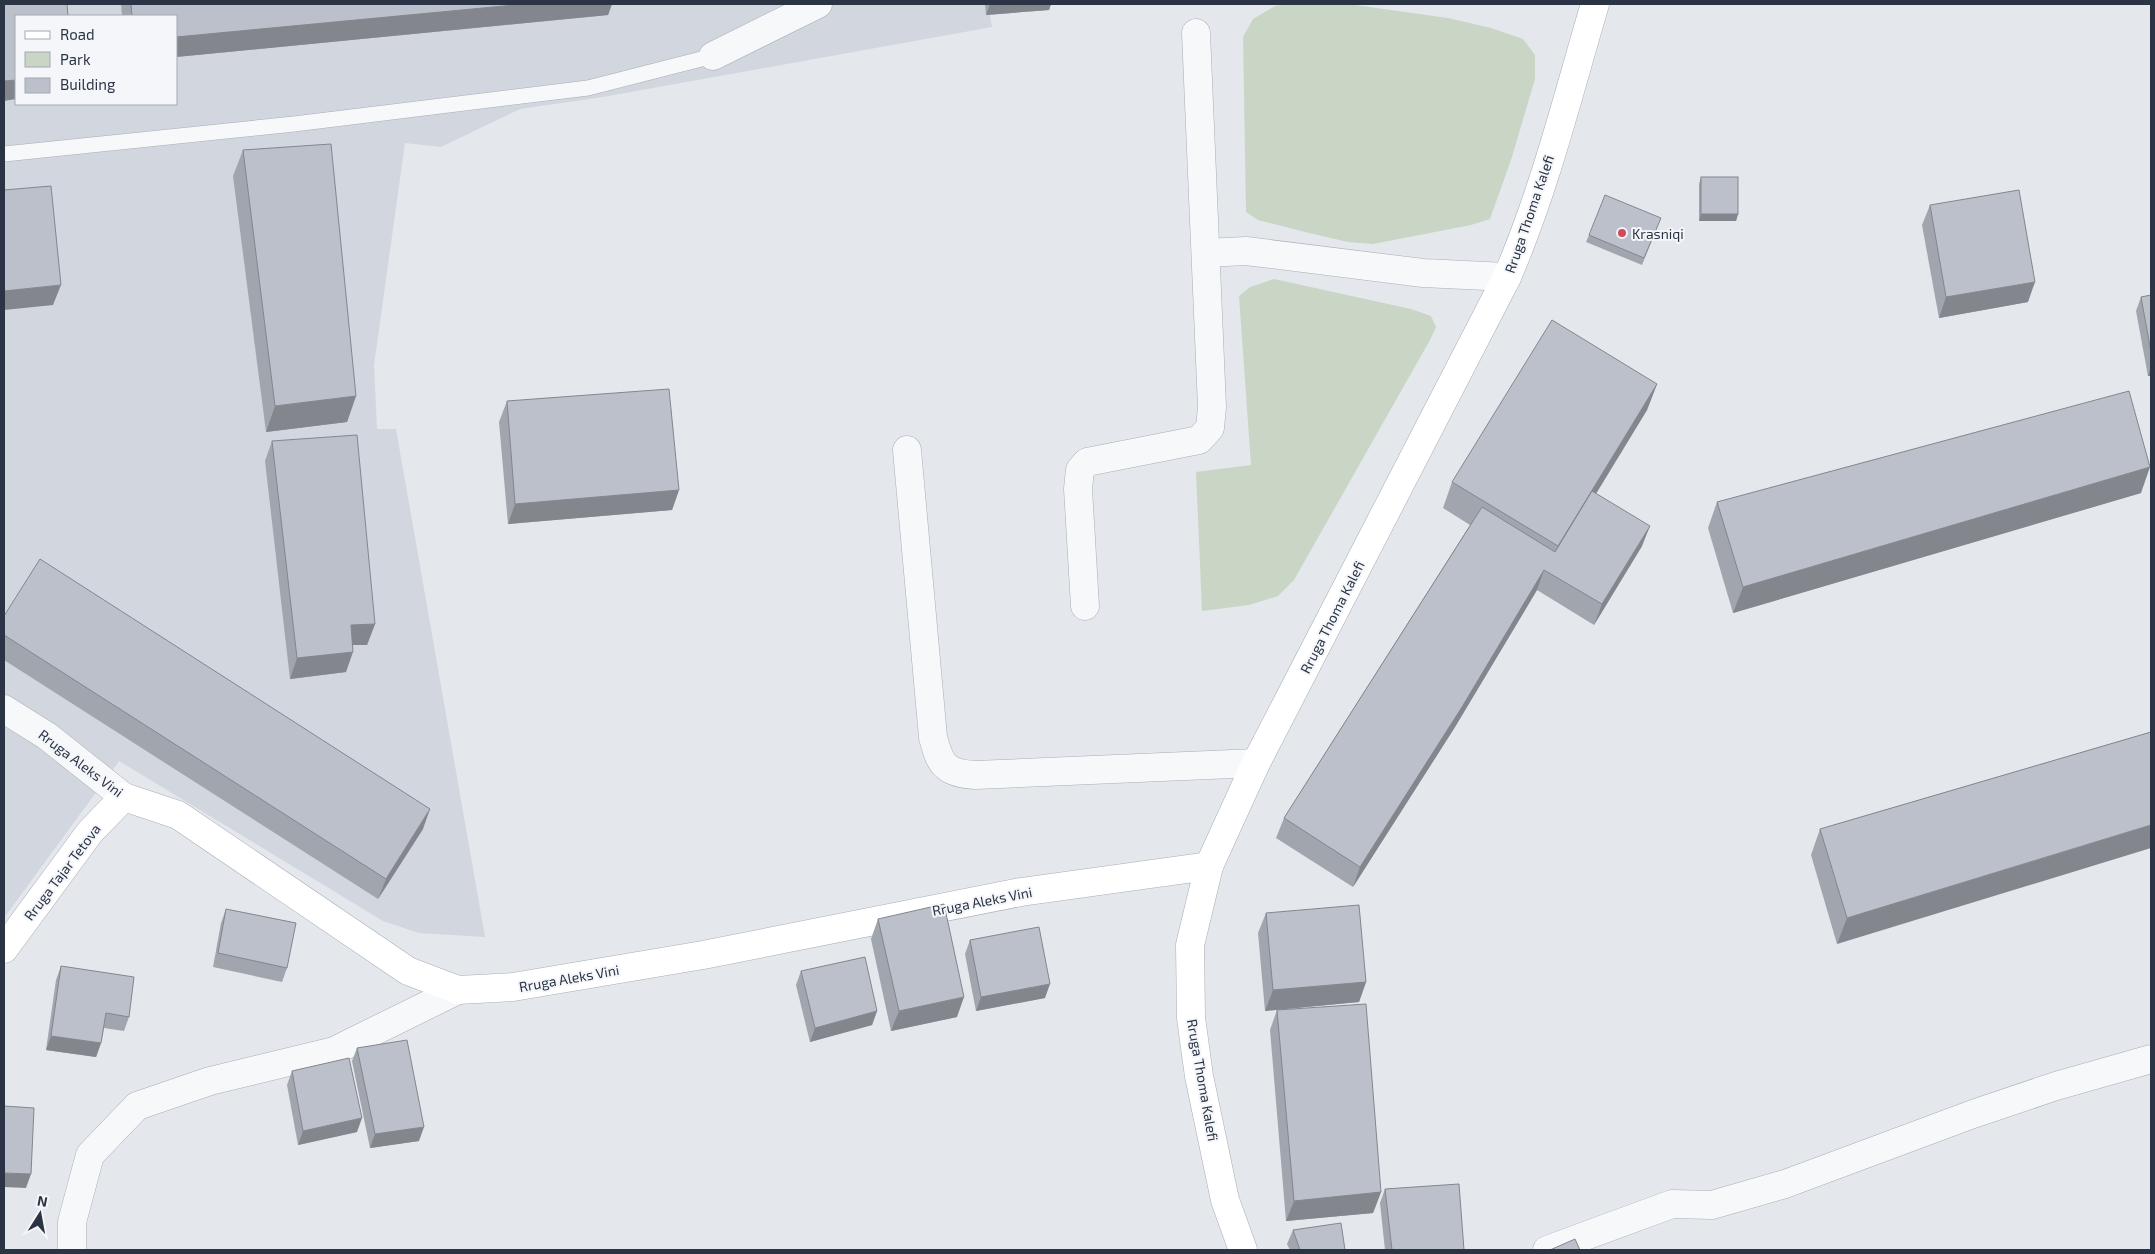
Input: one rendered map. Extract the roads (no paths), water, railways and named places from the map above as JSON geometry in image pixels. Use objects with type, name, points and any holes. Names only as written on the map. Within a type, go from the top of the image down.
[{"type":"main road","name":"Rruga Thoma Kalefi","points":[[1243,1250],[1223,1190],[1199,1076],[1191,1018],[1190,945],[1209,866],[1256,763],[1508,277],[1521,246],[1538,194],[1595,4]]},
{"type":"main road","name":"Rruga Tajar Tetova","points":[[4,950],[90,832],[124,797]]},
{"type":"main road","name":"Rruga Aleks Vini","points":[[124,797],[178,815],[408,971],[458,990],[514,987],[703,955],[1021,892],[1209,866]]},
{"type":"street","points":[[713,56],[818,4]]},
{"type":"street","points":[[1085,606],[1078,489],[1080,470],[1087,462],[1199,440],[1210,428],[1212,407],[1196,33]]},
{"type":"street","points":[[1206,253],[1246,251],[1423,273],[1508,277]]},
{"type":"street","points":[[907,450],[933,737],[938,757],[945,767],[956,774],[975,776],[1256,763]]},
{"type":"street","name":"Rruga Aleks Vini","points":[[4,710],[47,736],[124,797]]},
{"type":"street","points":[[72,1250],[72,1222],[90,1155],[136,1106],[210,1080],[334,1051],[458,990]]},
{"type":"street","points":[[1547,1250],[1672,1204],[1712,1206],[1785,1184],[1982,1111],[2056,1086],[2151,1059]]},
{"type":"lane","points":[[4,154],[294,124],[588,88],[713,56]]},
{"type":"place","name":"Krasniqi","points":[[1622,233]]}]
